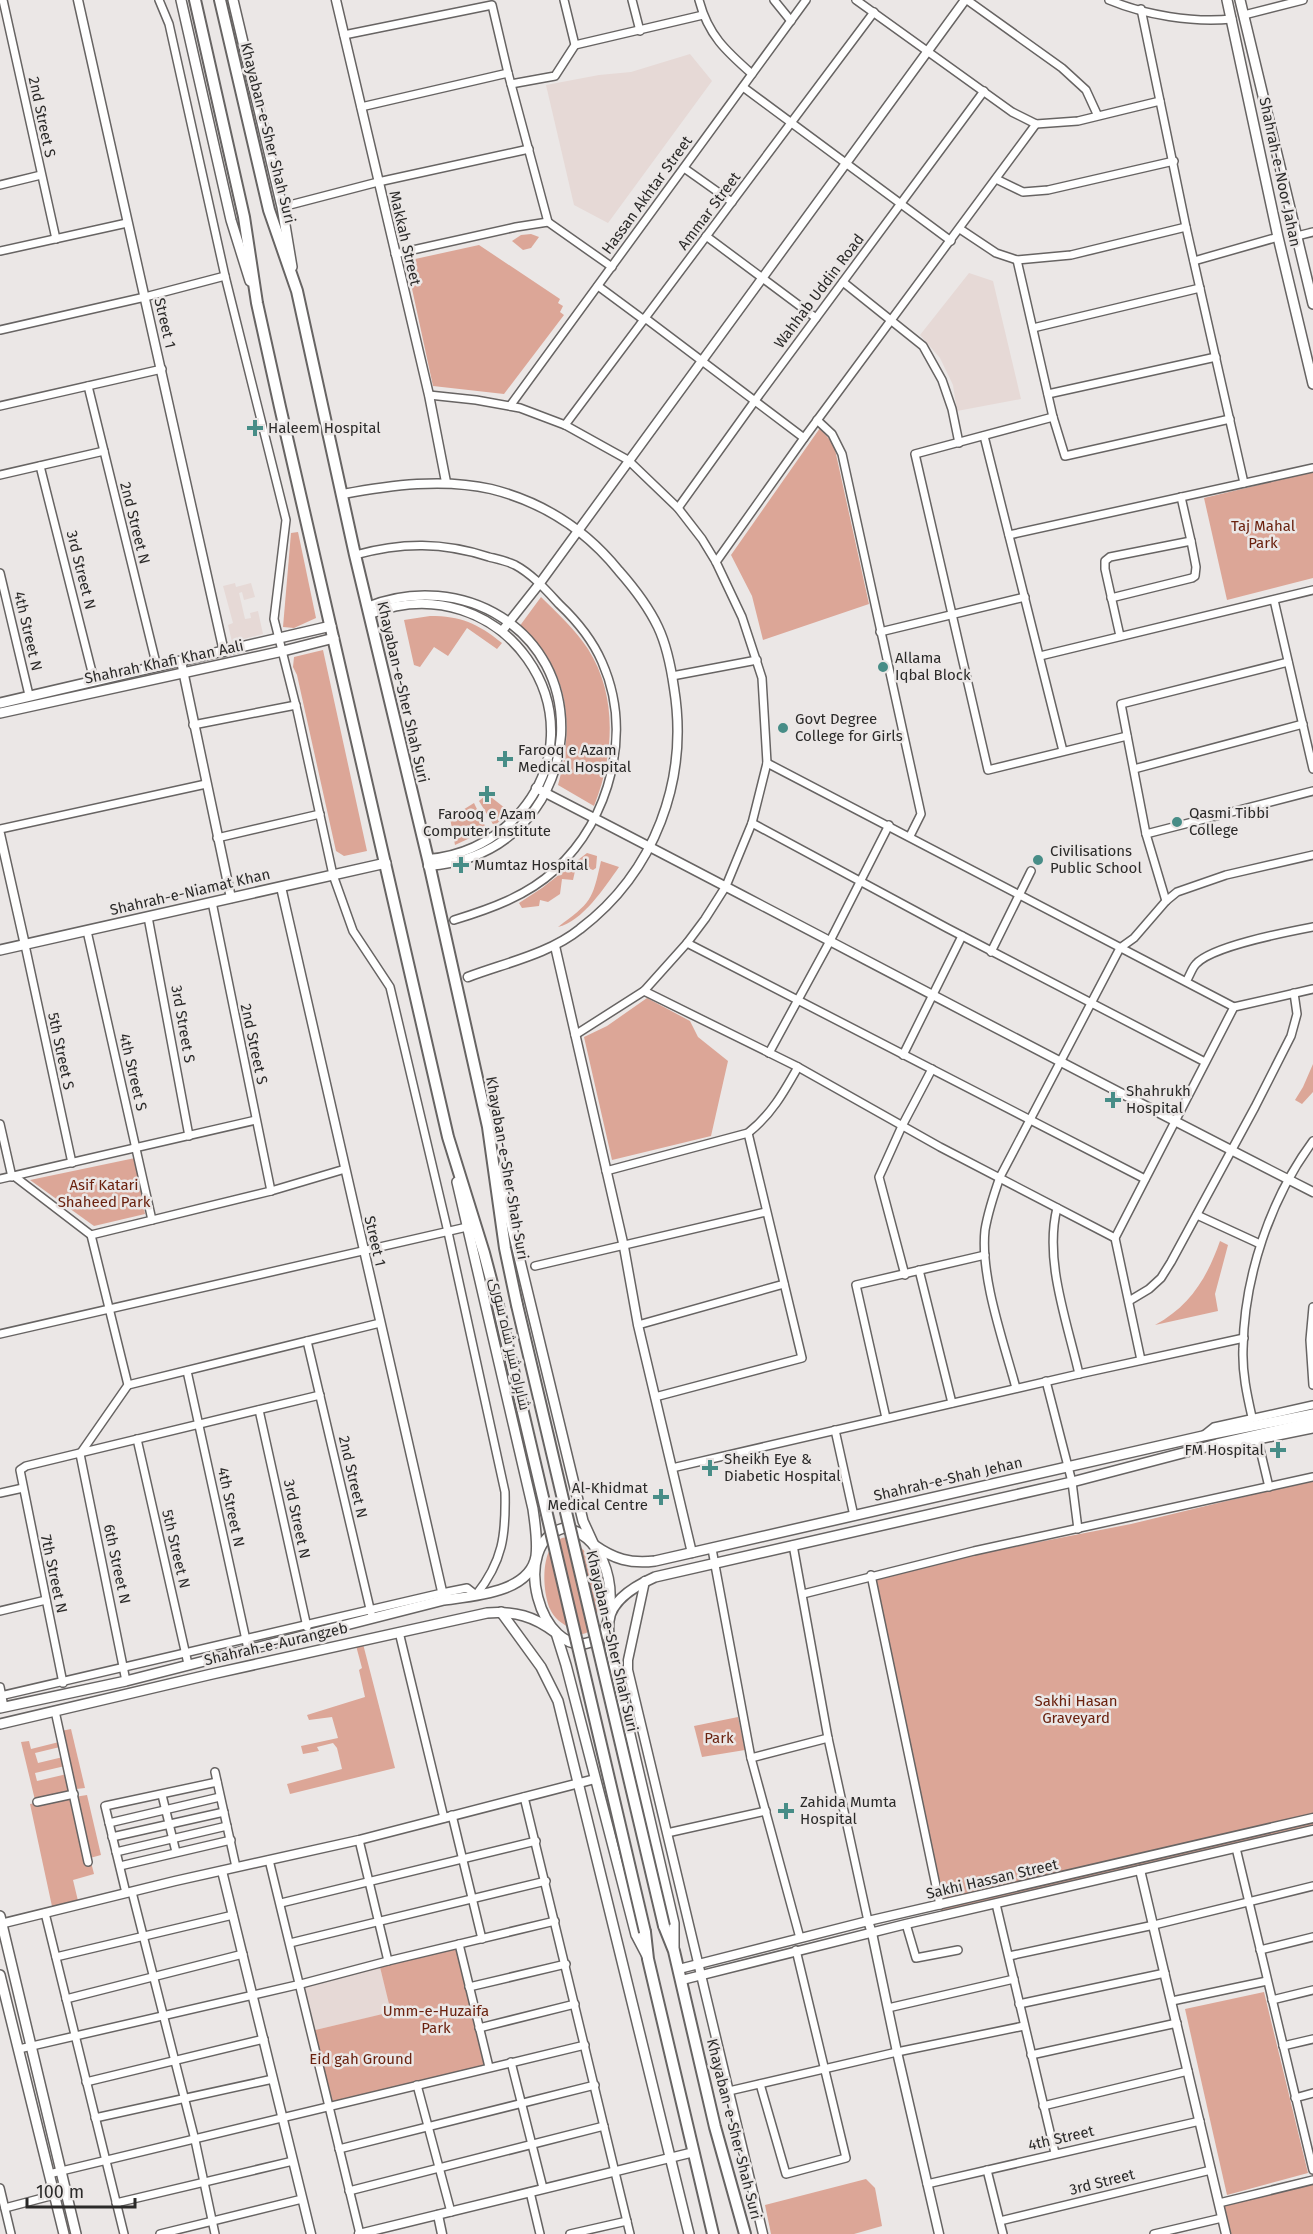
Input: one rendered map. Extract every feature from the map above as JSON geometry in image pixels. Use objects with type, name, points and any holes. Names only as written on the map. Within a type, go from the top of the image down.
[{"type":"main road","points":[[181,0],[231,220],[257,303]]},
{"type":"main road","points":[[195,0],[244,217],[257,303],[448,1137],[499,1310],[645,1932],[648,1959],[713,2234]]},
{"type":"main road","name":"Khayaban-e-Sher Shah Suri","points":[[220,0],[269,210],[297,291],[428,863],[488,1127],[505,1248],[517,1305],[664,1926],[674,1950],[682,1980],[715,2127],[745,2234]]},
{"type":"main road","points":[[233,0],[282,207],[297,291]]},
{"type":"main road","name":"Shahrah-e-Noor Jahan","points":[[1227,0],[1278,237],[1313,383]]},
{"type":"main road","name":"Shahrah-e-Noor Jahan","points":[[1240,0],[1313,304]]},
{"type":"main road","name":"Shahrah Khafi Khan Aali","points":[[0,703],[331,626]]},
{"type":"main road","name":"Shahrah Khafi Khan Aali","points":[[0,713],[334,638]]},
{"type":"main road","name":"Shahrah-e-Niamat Khan","points":[[0,950],[386,863]]},
{"type":"main road","points":[[488,1127],[583,1521],[605,1568],[609,1582],[610,1649],[674,1923],[674,1950]]},
{"type":"main road","name":"شاہراہِ شیر شاہ سوری","points":[[448,1137],[533,1509],[537,1541],[536,1559]]},
{"type":"main road","name":"Shahrah-e-Shah Jehan","points":[[609,1618],[627,1593],[645,1581],[1072,1482],[1217,1444],[1234,1435],[1313,1414]]},
{"type":"main road","name":"Shahrah-e-Shah Jehan","points":[[594,1545],[623,1561],[640,1563],[712,1549],[1203,1436],[1234,1435],[1313,1422]]},
{"type":"main road","points":[[594,1545],[575,1530],[564,1528],[554,1531],[539,1548],[535,1581],[542,1609],[555,1633],[566,1665],[636,1935],[648,1959]]},
{"type":"main road","name":"Shahrah-e-Aurangzeb","points":[[2,1708],[126,1681],[248,1649],[308,1629],[371,1614],[443,1597],[497,1591],[520,1580],[530,1570],[536,1559]]},
{"type":"main road","points":[[501,1612],[541,1667],[558,1701],[689,2234]]},
{"type":"main road","name":"Shahrah-e-Aurangzeb","points":[[0,1724],[487,1613],[514,1612],[529,1616],[555,1633]]},
{"type":"main road","points":[[555,1633],[573,1644],[584,1644],[600,1636],[609,1618]]},
{"type":"main road","points":[[1,1921],[76,2234]]},
{"type":"main road","points":[[0,1975],[3,2006],[19,2049],[64,2234]]},
{"type":"street","name":"2nd Street S","points":[[3,0],[56,239]]},
{"type":"street","name":"Street 1","points":[[78,0],[224,652]]},
{"type":"street","points":[[159,0],[169,24],[225,276],[286,520],[274,619],[296,705],[333,875],[353,931],[390,987],[448,1232],[505,1492],[506,1520],[501,1551],[491,1577],[476,1595]]},
{"type":"street","name":"Makkah Street","points":[[336,0],[429,395],[446,482]]},
{"type":"street","points":[[511,84],[555,76],[574,45],[564,0]]},
{"type":"street","points":[[632,0],[640,31]]},
{"type":"street","points":[[699,0],[703,15],[721,47],[752,74]]},
{"type":"street","points":[[774,0],[791,21]]},
{"type":"street","name":"Hassan Akhtar Street","points":[[510,406],[806,0]]},
{"type":"street","points":[[856,0],[1012,112],[1036,124],[1078,121],[1097,114],[1160,101]]},
{"type":"street","points":[[502,631],[540,583],[966,0],[1062,68],[1086,90],[1097,114]]},
{"type":"street","points":[[1109,0],[1140,9],[1196,19],[1216,21],[1232,19]]},
{"type":"street","points":[[1244,15],[1303,0]]},
{"type":"street","points":[[344,35],[492,5],[548,222],[612,267]]},
{"type":"street","points":[[1140,9],[1244,483]]},
{"type":"street","name":"Ammar Street","points":[[565,425],[874,12]]},
{"type":"street","points":[[574,45],[703,15]]},
{"type":"street","points":[[361,107],[508,73]]},
{"type":"street","points":[[743,87],[902,202],[951,241]]},
{"type":"street","name":"Wahhab Uddin Road","points":[[678,508],[984,92]]},
{"type":"street","points":[[716,562],[817,420],[1036,124]]},
{"type":"street","points":[[282,207],[378,182],[529,149]]},
{"type":"street","points":[[996,179],[1023,192],[1048,190],[1174,161]]},
{"type":"street","points":[[684,168],[732,202]]},
{"type":"street","points":[[0,185],[41,175]]},
{"type":"street","points":[[395,254],[548,222]]},
{"type":"street","points":[[0,251],[127,223]]},
{"type":"street","points":[[960,229],[996,253],[1017,260],[1071,255],[1186,227]]},
{"type":"street","points":[[1297,236],[1313,232]]},
{"type":"street","points":[[706,236],[816,318]]},
{"type":"street","points":[[1194,261],[1278,237]]},
{"type":"street","points":[[1017,260],[1053,417],[1065,456],[1230,419]]},
{"type":"street","points":[[0,330],[225,276]]},
{"type":"street","points":[[843,282],[923,346],[942,380],[952,409],[959,443]]},
{"type":"street","points":[[598,286],[804,438]]},
{"type":"street","points":[[1033,328],[1200,288]]},
{"type":"street","points":[[1048,394],[1216,357]]},
{"type":"street","points":[[0,406],[162,369]]},
{"type":"street","name":"2nd Street N","points":[[88,386],[156,667]]},
{"type":"street","points":[[429,395],[510,406],[565,425],[628,460],[678,508],[702,538],[742,617],[762,678],[767,763],[752,823],[726,886],[687,943],[644,991],[575,1035]]},
{"type":"street","points":[[1053,417],[915,454],[988,770],[1127,736]]},
{"type":"street","points":[[817,420],[832,434],[842,454],[869,571],[880,632],[921,814],[910,836]]},
{"type":"street","points":[[984,436],[1063,752]]},
{"type":"street","points":[[0,476],[104,451]]},
{"type":"street","name":"3rd Street N","points":[[40,466],[94,680]]},
{"type":"street","points":[[1009,535],[1313,468]]},
{"type":"street","points":[[343,494],[446,482],[492,489],[523,500],[578,529],[610,559],[645,605],[658,627],[666,648],[678,717],[677,763],[672,792],[651,847],[619,892],[601,912],[579,930],[555,946],[468,977]]},
{"type":"street","points":[[1111,598],[1195,576],[1196,567],[1181,497]]},
{"type":"street","points":[[1120,636],[1105,569],[1107,558],[1191,541]]},
{"type":"street","points":[[356,555],[397,546],[437,544],[514,565],[540,583],[578,623],[601,661],[614,697],[616,734],[611,776],[594,818],[573,850],[554,871],[525,891],[499,904],[454,920]]},
{"type":"street","name":"4th Street N","points":[[0,573],[29,695]]},
{"type":"street","points":[[1040,656],[1313,591]]},
{"type":"street","points":[[369,611],[404,596],[426,594],[448,596],[480,606],[509,622],[526,638],[541,657],[558,701],[561,724],[560,748],[555,771],[546,793],[527,820],[502,842],[483,853],[463,861],[428,863]]},
{"type":"street","points":[[880,632],[1025,597]]},
{"type":"street","points":[[1274,600],[1313,769]]},
{"type":"street","points":[[369,611],[403,604],[424,603],[446,605],[475,615],[502,631],[518,646],[531,663],[541,682],[547,703],[550,725],[549,746],[536,788],[523,809],[506,827],[486,842],[464,852],[428,863]]},
{"type":"street","points":[[672,676],[757,660]]},
{"type":"street","points":[[181,661],[231,898]]},
{"type":"street","points":[[1166,901],[1146,834],[1120,704],[1288,662]]},
{"type":"street","points":[[193,725],[296,705]]},
{"type":"street","points":[[1134,769],[1303,724]]},
{"type":"street","points":[[767,763],[1120,948],[1187,980],[1234,1007],[1313,989]]},
{"type":"street","points":[[25,945],[0,832],[206,784]]},
{"type":"street","points":[[536,788],[933,997],[1313,1192]]},
{"type":"street","points":[[1146,834],[1313,791]]},
{"type":"street","points":[[218,838],[320,814]]},
{"type":"street","points":[[752,823],[991,952],[1205,1062]]},
{"type":"street","points":[[769,1053],[830,941],[889,825]]},
{"type":"street","points":[[1016,1388],[984,1256],[986,1230],[1000,1177],[1120,948],[1134,938],[1166,901],[1177,892],[1199,884],[1313,855]]},
{"type":"street","points":[[991,952],[1031,871]]},
{"type":"street","name":"Street 1","points":[[281,887],[443,1597]]},
{"type":"street","name":"2nd Street S","points":[[212,902],[271,1191]]},
{"type":"street","name":"3rd Street S","points":[[148,917],[189,1136]]},
{"type":"street","points":[[1187,980],[1197,963],[1214,953],[1263,938],[1313,927]]},
{"type":"street","name":"4th Street S","points":[[87,930],[152,1220]]},
{"type":"street","points":[[903,1055],[962,936]]},
{"type":"street","points":[[687,943],[1145,1179]]},
{"type":"street","name":"5th Street S","points":[[25,945],[72,1163]]},
{"type":"street","points":[[555,946],[624,1247],[638,1325],[692,1553]]},
{"type":"street","points":[[644,991],[798,1067],[902,1126],[1115,1238]]},
{"type":"street","points":[[1129,1301],[1149,1289],[1161,1278],[1197,1215],[1290,1036],[1297,1014],[1294,993]]},
{"type":"street","points":[[1141,1360],[1115,1238],[1234,1007]]},
{"type":"street","points":[[606,1171],[748,1133],[764,1120],[778,1102],[798,1067]]},
{"type":"street","points":[[905,1275],[879,1177],[902,1126],[932,1069]]},
{"type":"street","points":[[0,1179],[256,1120]]},
{"type":"street","points":[[0,1124],[13,1177],[91,1235],[128,1385]]},
{"type":"street","points":[[655,1397],[802,1358],[748,1133]]},
{"type":"street","points":[[1252,1418],[1245,1386],[1244,1338],[1248,1298],[1260,1244],[1288,1180],[1313,1142]]},
{"type":"street","points":[[91,1235],[271,1191],[345,1169]]},
{"type":"street","points":[[1057,1208],[1052,1228],[1052,1258],[1079,1374]]},
{"type":"street","points":[[535,1266],[766,1212]]},
{"type":"street","points":[[1197,1215],[1260,1244]]},
{"type":"street","points":[[0,1334],[467,1227]]},
{"type":"street","points":[[886,1418],[856,1285],[984,1256]]},
{"type":"street","points":[[919,1270],[952,1403]]},
{"type":"street","points":[[638,1325],[784,1284]]},
{"type":"street","points":[[1313,1307],[1310,1340],[1313,1385]]},
{"type":"street","points":[[80,1454],[128,1385],[380,1323]]},
{"type":"street","points":[[672,1468],[1046,1381],[1244,1338]]},
{"type":"street","name":"2nd Street N","points":[[308,1341],[371,1614]]},
{"type":"street","name":"4th Street N","points":[[187,1371],[248,1649]]},
{"type":"street","points":[[1046,1381],[1069,1467],[1078,1528]]},
{"type":"street","points":[[80,1454],[320,1395]]},
{"type":"street","points":[[1203,1436],[1214,1427],[1313,1405]]},
{"type":"street","name":"3rd Street N","points":[[259,1410],[308,1629]]},
{"type":"street","points":[[1217,1444],[1228,1446],[1258,1441],[1313,1428]]},
{"type":"street","points":[[835,1430],[854,1516]]},
{"type":"street","name":"5th Street N","points":[[137,1439],[188,1664]]},
{"type":"street","points":[[1258,1441],[1269,1487]]},
{"type":"street","name":"7th Street N","points":[[63,1683],[20,1470],[26,1466],[80,1454]]},
{"type":"street","name":"6th Street N","points":[[80,1454],[126,1681]]},
{"type":"street","points":[[803,1594],[871,1575],[1313,1477]]},
{"type":"street","points":[[0,1493],[23,1488]]},
{"type":"street","points":[[793,1545],[828,1738],[939,2234]]},
{"type":"street","points":[[712,1549],[752,1758],[800,1938]]},
{"type":"street","points":[[871,1575],[940,1905]]},
{"type":"street","points":[[645,1581],[628,1660],[628,1670],[763,2234]]},
{"type":"street","points":[[0,1611],[46,1600]]},
{"type":"street","points":[[1,1696],[246,1638],[308,1629]]},
{"type":"street","points":[[399,1632],[448,1816],[463,1859],[482,1939]]},
{"type":"street","points":[[0,1687],[2,1708]]},
{"type":"street","points":[[55,1711],[88,1862]]},
{"type":"street","points":[[752,1758],[828,1738]]},
{"type":"street","points":[[215,1772],[236,1868]]},
{"type":"street","points":[[1,1921],[45,1913],[359,1840],[595,1779]]},
{"type":"street","points":[[215,2234],[195,2140],[144,1936],[120,1866],[105,1806],[217,1782]]},
{"type":"street","points":[[37,1802],[74,1794]]},
{"type":"street","points":[[162,1795],[176,1852]]},
{"type":"street","points":[[109,1823],[220,1797]]},
{"type":"street","points":[[524,1797],[630,2234]]},
{"type":"street","points":[[667,1833],[766,1811]]},
{"type":"street","points":[[112,1837],[224,1812]]},
{"type":"street","name":"Sakhi Hassan Street","points":[[679,1969],[868,1921],[1313,1818]]},
{"type":"street","points":[[117,1852],[227,1826]]},
{"type":"street","name":"Sakhi Hassan Street","points":[[682,1980],[796,1950],[1313,1830]]},
{"type":"street","points":[[120,1866],[231,1840]]},
{"type":"street","points":[[359,1840],[388,1961]]},
{"type":"street","points":[[281,1903],[536,1841]]},
{"type":"street","points":[[1236,1848],[1310,2148],[1313,2170]]},
{"type":"street","points":[[269,1860],[301,1984],[359,2234],[391,2230],[615,2169],[694,2151]]},
{"type":"street","points":[[1140,1870],[1226,2234]]},
{"type":"street","points":[[222,1871],[311,2234]]},
{"type":"street","points":[[290,1943],[546,1881]]},
{"type":"street","points":[[1009,1956],[1250,1903],[1313,1886]]},
{"type":"street","points":[[996,1904],[1055,2153]]},
{"type":"street","points":[[45,1913],[124,2234]]},
{"type":"street","points":[[56,1957],[233,1915]]},
{"type":"street","points":[[19,2049],[301,1984],[555,1921]]},
{"type":"street","points":[[906,1924],[916,1958],[958,1950]]},
{"type":"street","points":[[1260,1950],[1313,1937]]},
{"type":"street","points":[[459,1944],[489,2067]]},
{"type":"street","points":[[760,2084],[786,2174],[846,2158],[796,1950]]},
{"type":"street","points":[[66,1999],[243,1954]]},
{"type":"street","points":[[469,1987],[566,1964]]},
{"type":"street","points":[[1019,2004],[1165,1973]]},
{"type":"street","points":[[888,2008],[1014,1979]]},
{"type":"street","points":[[1172,2001],[1267,1981]]},
{"type":"street","points":[[1272,2000],[1313,1990]]},
{"type":"street","points":[[479,2028],[575,2004]]},
{"type":"street","points":[[1031,2055],[1177,2022]]},
{"type":"street","points":[[729,2091],[824,2068],[1024,2026]]},
{"type":"street","points":[[86,2082],[264,2038]]},
{"type":"street","points":[[1283,2046],[1313,2039]]},
{"type":"street","points":[[49,2174],[329,2108],[585,2044]]},
{"type":"street","points":[[511,2062],[543,2188]]},
{"type":"street","points":[[1044,2106],[1188,2071]]},
{"type":"street","points":[[95,2118],[273,2079]]},
{"type":"street","points":[[417,2085],[451,2212]]},
{"type":"street","points":[[339,2149],[595,2085]]},
{"type":"street","points":[[1296,2098],[1313,2093]]},
{"type":"street","name":"4th Street","points":[[927,2184],[1200,2121]]},
{"type":"street","points":[[349,2191],[604,2126]]},
{"type":"street","points":[[116,2203],[293,2162]]},
{"type":"street","points":[[987,2170],[1003,2234]]},
{"type":"street","name":"3rd Street","points":[[1000,2221],[1211,2170]]},
{"type":"street","points":[[1219,2203],[1313,2180]]},
{"type":"street","points":[[0,2188],[5,2208],[4,2222],[11,2234]]},
{"type":"street","points":[[530,2192],[540,2234]]},
{"type":"street","points":[[5,2208],[54,2195]]},
{"type":"street","points":[[160,2234],[302,2199]]},
{"type":"street","points":[[438,2216],[442,2234]]},
{"type":"street","points":[[1154,2234],[1222,2218]]},
{"type":"street","points":[[570,2234],[627,2221]]},
{"type":"shaded area","points":[[690,54],[712,81],[608,223],[574,205],[546,85],[599,75],[631,72]]},
{"type":"shaded area","points":[[969,273],[993,281],[1021,399],[957,411],[953,385],[940,358],[920,335]]},
{"type":"shaded area","points":[[235,583],[236,587],[251,583],[255,597],[244,600],[242,592],[239,593],[245,619],[251,618],[250,613],[258,611],[263,634],[232,642],[228,625],[233,623],[223,586]]},
{"type":"shaded area","points":[[379,1963],[392,2012],[311,2031],[301,1984]]},
{"type":"green space","points":[[531,234],[539,237],[531,248],[523,250],[512,241],[521,235]]},
{"type":"green space","points":[[479,245],[560,299],[558,303],[563,306],[560,312],[564,315],[504,394],[433,386],[406,261]]},
{"type":"green space","points":[[820,428],[834,445],[869,604],[763,640],[752,596],[731,555]]},
{"type":"green space","name":"Taj Mahal Park","points":[[1313,472],[1313,578],[1227,600],[1204,498]]},
{"type":"green space","points":[[298,532],[316,618],[294,628],[283,627],[291,533]]},
{"type":"green space","points":[[541,597],[588,649],[598,667],[604,686],[610,726],[609,747],[601,787],[594,806],[558,785],[567,733],[564,698],[552,665],[537,644],[519,627]]},
{"type":"green space","points":[[430,616],[451,617],[468,622],[485,630],[502,643],[497,649],[467,628],[448,656],[434,647],[420,667],[414,665],[404,620]]},
{"type":"green space","points":[[323,650],[367,851],[344,856],[336,851],[297,675],[293,667],[294,657]]},
{"type":"green space","points":[[487,794],[510,812],[494,826],[479,801]]},
{"type":"green space","points":[[474,803],[487,830],[455,845],[450,818]]},
{"type":"green space","points":[[587,853],[597,856],[596,868],[575,871],[573,880],[562,879],[560,894],[548,902],[540,900],[539,906],[522,908],[519,903]]},
{"type":"green space","points":[[601,861],[619,867],[584,911],[567,924],[558,927],[588,900],[595,885]]},
{"type":"green space","points":[[647,998],[690,1021],[698,1037],[728,1061],[711,1136],[612,1160],[584,1037],[607,1026]]},
{"type":"green space","points":[[1313,1064],[1313,1092],[1302,1104],[1295,1100]]},
{"type":"green space","name":"Asif Katari Shaheed Park","points":[[135,1158],[145,1214],[94,1226],[30,1180]]},
{"type":"green space","points":[[1220,1241],[1228,1245],[1215,1294],[1218,1311],[1155,1325],[1178,1309],[1196,1290]]},
{"type":"green space","name":"Sakhi Hasan Graveyard","points":[[1313,1480],[1313,1830],[942,1916],[871,1575],[1131,1524]]},
{"type":"green space","points":[[567,1537],[587,1554],[597,1574],[599,1594],[597,1616],[589,1631],[582,1634],[558,1620],[550,1609],[545,1590],[547,1556],[551,1547],[558,1540]]},
{"type":"green space","points":[[362,1640],[395,1768],[290,1794],[287,1784],[342,1769],[337,1748],[333,1743],[317,1747],[319,1751],[303,1754],[301,1746],[338,1738],[332,1717],[309,1720],[307,1715],[365,1697],[359,1670],[362,1668],[355,1642]]},
{"type":"green space","name":"Park","points":[[738,1717],[745,1750],[702,1757],[694,1726]]},
{"type":"green space","points":[[71,1729],[85,1788],[76,1789],[61,1731]]},
{"type":"green space","points":[[29,1741],[31,1749],[59,1742],[60,1747],[35,1753],[38,1763],[63,1757],[65,1766],[35,1773],[37,1781],[67,1774],[71,1792],[35,1800],[21,1742]]},
{"type":"green space","points":[[87,1795],[101,1855],[90,1858],[94,1874],[73,1880],[79,1905],[53,1911],[30,1804]]},
{"type":"green space","name":"Umm-e-Huzaifa Park","points":[[459,1944],[489,2067],[329,2107],[311,2031],[391,2012],[379,1963]]},
{"type":"green space","points":[[1264,1992],[1308,2173],[1227,2195],[1185,2009]]},
{"type":"green space","points":[[866,2179],[875,2188],[882,2226],[854,2234],[771,2234],[765,2205]]},
{"type":"green space","points":[[1313,2180],[1313,2234],[1226,2234],[1219,2203]]},
{"type":"place","name":"Haleem Hospital","points":[[255,428]]},
{"type":"place","name":"Allama Iqbal Block","points":[[883,667]]},
{"type":"place","name":"Govt Degree College for Girls","points":[[783,728]]},
{"type":"place","name":"Farooq e Azam Medical Hospital","points":[[505,759]]},
{"type":"place","name":"Farooq e Azam Computer Institute","points":[[487,794]]},
{"type":"place","name":"Qasmi Tibbi College","points":[[1177,822]]},
{"type":"place","name":"Civilisations Public School","points":[[1038,860]]},
{"type":"place","name":"Mumtaz Hospital","points":[[461,865]]},
{"type":"place","name":"Shahrukh Hospital","points":[[1113,1100]]},
{"type":"place","name":"FM Hospital","points":[[1278,1450]]},
{"type":"place","name":"Sheikh Eye & Diabetic Hospital","points":[[710,1468]]},
{"type":"place","name":"Al-Khidmat Medical Centre","points":[[661,1497]]},
{"type":"place","name":"Zahida Mumta Hospital","points":[[786,1811]]},
{"type":"park label","name":"Eid gah Ground","points":[[361,2059]]}]
